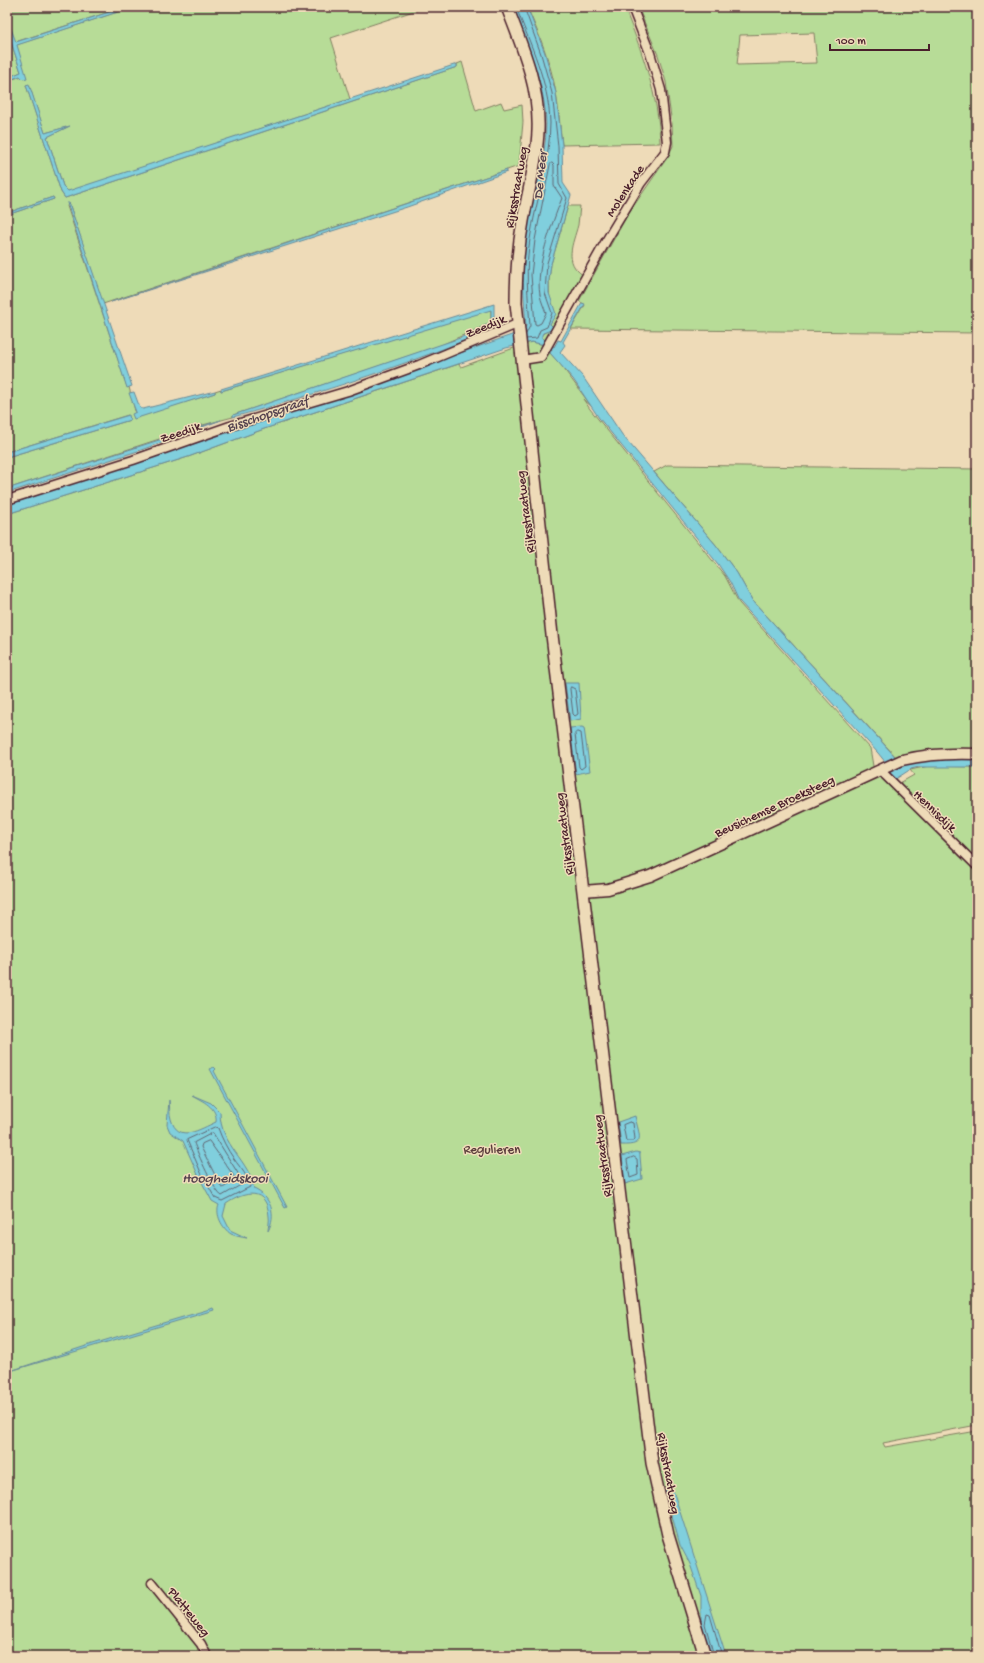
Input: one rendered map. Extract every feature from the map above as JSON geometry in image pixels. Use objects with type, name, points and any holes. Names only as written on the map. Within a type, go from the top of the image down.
[{"type":"main road","name":"Rijksstraatweg","points":[[507,7],[535,93],[538,130],[537,154],[523,221],[517,264],[517,328],[522,360],[532,459],[583,891],[652,1463],[668,1535],[705,1656]]},
{"type":"street","name":"Molenkade","points":[[522,360],[541,357],[606,241],[641,183],[665,152],[667,133],[661,90],[650,53],[632,7]]},
{"type":"street","name":"Zeedijk","points":[[7,500],[133,460],[230,426],[348,390],[517,328]]},
{"type":"street","name":"Beusichemse Broeksteeg","points":[[583,891],[608,889],[650,876],[902,760],[922,755],[946,753],[977,754]]},
{"type":"street","name":"Hennisdijk","points":[[883,768],[977,866]]},
{"type":"street","name":"Platteweg","points":[[152,1583],[201,1644],[207,1656]]},
{"type":"green space","points":[[7,7],[125,7],[15,42],[7,18]]},
{"type":"green space","points":[[133,7],[426,7],[331,38],[350,99],[71,191],[67,191],[63,186],[47,137],[67,127],[45,133],[29,85],[26,85],[61,192],[65,198],[457,67],[457,64],[462,62],[476,111],[501,102],[504,109],[522,105],[523,122],[519,166],[103,304],[69,203],[67,206],[127,387],[129,387],[135,411],[134,418],[215,393],[215,391],[221,389],[221,391],[491,309],[491,323],[441,345],[233,415],[233,417],[199,426],[7,489],[7,457],[130,420],[128,415],[7,452],[7,215],[54,199],[53,197],[7,213],[7,81],[22,76],[16,45]]},
{"type":"green space","points":[[527,7],[624,7],[643,56],[653,90],[659,125],[660,143],[562,145],[554,82],[548,60]]},
{"type":"green space","points":[[638,7],[977,7],[977,333],[571,329],[585,305],[579,301],[628,214],[667,158],[673,146],[672,124],[666,82],[658,55]],"holes":[[[814,33],[817,63],[737,65],[740,35]]]},
{"type":"green space","points":[[7,30],[21,72],[7,78]]},
{"type":"green space","points":[[568,206],[580,206],[578,225],[572,246],[571,258],[577,270],[583,275],[547,341],[542,338],[541,335],[553,327],[550,324],[549,280],[551,264]]},
{"type":"green space","name":"Regulieren","points":[[532,342],[545,345],[542,348],[550,353],[561,365],[592,407],[583,399],[590,409],[725,576],[739,603],[870,748],[873,766],[977,872],[977,1425],[883,1443],[885,1447],[977,1431],[977,1656],[7,1656],[7,514],[188,457],[264,429],[459,364],[461,367]]},
{"type":"green space","points":[[667,465],[977,469],[977,751],[926,751],[896,757],[752,600],[737,573],[716,545],[654,472]]},
{"type":"green space","points":[[929,766],[977,767],[977,867],[898,784],[914,775],[910,770]]},
{"type":"water","points":[[125,7],[133,7],[17,45],[27,78],[23,79],[20,76],[7,81],[7,78],[21,72],[7,30],[7,18],[16,42]]},
{"type":"water","points":[[512,7],[527,7],[545,53],[556,93],[562,145],[563,183],[571,195],[551,264],[549,293],[556,314],[550,324],[553,327],[551,330],[543,333],[542,335],[542,338],[547,341],[545,345],[532,342],[506,348],[264,429],[188,457],[7,514],[7,505],[303,408],[523,331],[526,326],[523,282],[524,250],[528,224],[544,152],[546,123],[542,93],[534,64]]},
{"type":"water","points":[[457,64],[457,67],[65,198],[61,192],[26,85],[29,84],[45,133],[70,126],[47,137],[63,186],[68,191]]},
{"type":"water","points":[[507,170],[507,172],[407,207],[111,302]]},
{"type":"water","points":[[53,197],[54,199],[7,215],[7,213]]},
{"type":"water","points":[[67,203],[69,203],[132,386],[127,388]]},
{"type":"water","points":[[582,303],[585,304],[563,342],[565,345],[560,352],[583,377],[623,436],[716,545],[737,573],[752,600],[901,763],[939,758],[977,759],[977,767],[919,767],[911,769],[894,780],[886,773],[890,768],[878,753],[739,601],[730,582],[718,564],[599,418],[573,379],[550,353],[552,349],[549,347],[551,345],[554,347],[558,340],[561,341]]},
{"type":"water","points":[[494,304],[494,327],[442,350],[331,388],[233,417],[233,415],[460,338],[491,323],[491,310],[221,391],[221,389]]},
{"type":"water","points":[[215,391],[215,393],[134,419],[132,414],[136,412],[129,393],[134,392],[140,408],[143,409]]},
{"type":"water","points":[[129,415],[130,420],[7,457],[7,452]]},
{"type":"water","points":[[221,420],[141,450],[7,493],[7,489]]},
{"type":"water","points":[[565,683],[579,683],[581,719],[570,721]]},
{"type":"water","points":[[570,728],[584,728],[590,771],[576,774]]},
{"type":"water","points":[[214,1067],[216,1069],[214,1071],[287,1207],[285,1208],[210,1069]]},
{"type":"water","name":"Hoogheidskooi","points":[[192,1095],[211,1103],[220,1112],[221,1124],[225,1134],[247,1170],[254,1189],[265,1197],[271,1207],[272,1218],[268,1231],[269,1218],[267,1207],[264,1200],[260,1196],[254,1194],[240,1196],[226,1204],[223,1216],[230,1230],[247,1238],[231,1234],[222,1225],[218,1212],[219,1205],[212,1201],[199,1177],[183,1141],[170,1132],[167,1125],[169,1100],[171,1119],[174,1127],[179,1131],[184,1133],[197,1131],[216,1122],[216,1117],[212,1108],[205,1102]]},
{"type":"water","points":[[635,1116],[639,1134],[638,1142],[635,1144],[621,1145],[618,1122]]},
{"type":"water","points":[[636,1152],[640,1153],[642,1179],[625,1184],[622,1156]]},
{"type":"water","points":[[213,1308],[214,1310],[7,1372],[86,1346]]},
{"type":"water","points":[[672,1487],[726,1656],[710,1656],[701,1625],[701,1596],[690,1564],[680,1545],[665,1490]]},
{"type":"water label","name":"De Meer","points":[[539,175]]},
{"type":"water label","name":"Bisschopsgraaf","points":[[267,413]]}]
